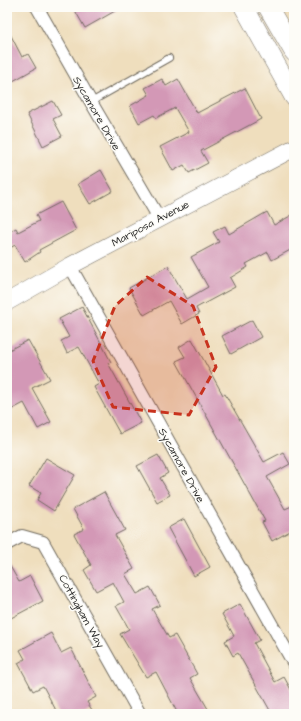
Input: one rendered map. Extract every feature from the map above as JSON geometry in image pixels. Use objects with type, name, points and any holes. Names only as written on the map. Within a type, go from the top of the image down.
[{"type":"main road","points":[[244,7],[294,97]]},
{"type":"main road","points":[[268,7],[294,52]]},
{"type":"street","name":"Sycamore Drive","points":[[37,7],[159,218]]},
{"type":"street","name":"Mariposa Avenue","points":[[7,302],[159,218],[294,148]]},
{"type":"street","name":"Sycamore Drive","points":[[70,266],[294,664]]},
{"type":"street","name":"Cottingham Way","points":[[7,544],[22,536],[43,542],[140,714]]},
{"type":"lane","points":[[91,102],[169,58]]},
{"type":"highlighted area","points":[[147,277],[193,306],[216,367],[189,415],[113,407],[93,361],[115,306]]},
{"type":"building","points":[[73,7],[122,7],[85,28]]},
{"type":"building","points":[[7,28],[22,57],[28,54],[36,68],[13,81],[7,70]]},
{"type":"building","points":[[162,79],[166,86],[178,79],[197,113],[245,88],[261,119],[201,151],[208,163],[189,173],[184,165],[173,171],[160,147],[189,132],[175,108],[156,118],[154,115],[139,123],[130,106],[149,95],[145,88]]},
{"type":"building","points":[[53,101],[61,115],[53,119],[62,136],[43,146],[27,114]]},
{"type":"building","points":[[101,170],[113,191],[90,204],[78,184]]},
{"type":"building","points":[[61,202],[76,230],[39,250],[40,252],[25,262],[15,245],[7,250],[7,233],[16,228],[18,232],[39,221],[36,215]]},
{"type":"building","points":[[267,212],[274,225],[294,214],[294,248],[272,260],[268,252],[246,264],[248,267],[230,278],[235,287],[196,308],[199,314],[182,324],[169,301],[144,315],[129,288],[168,266],[187,299],[208,287],[191,257],[219,242],[213,232],[225,226],[229,234]]},
{"type":"building","points":[[82,307],[111,362],[108,363],[141,423],[120,434],[94,387],[99,384],[79,347],[67,353],[61,341],[69,337],[59,319]]},
{"type":"building","points":[[252,320],[261,337],[231,354],[222,336]]},
{"type":"building","points":[[192,339],[223,395],[225,394],[264,462],[283,452],[290,464],[267,477],[285,509],[294,505],[294,529],[272,541],[262,522],[265,521],[176,361],[185,357],[179,347]]},
{"type":"building","points":[[28,340],[50,379],[32,388],[51,422],[38,429],[24,403],[7,412],[7,351]]},
{"type":"building","points":[[158,455],[168,473],[160,478],[170,495],[157,502],[137,466]]},
{"type":"building","points":[[46,458],[75,475],[54,511],[37,500],[41,493],[29,486]]},
{"type":"building","points":[[104,492],[125,530],[115,535],[134,569],[125,574],[137,594],[150,587],[160,605],[152,609],[169,638],[175,635],[197,674],[190,678],[211,714],[178,714],[156,672],[146,677],[120,634],[129,629],[116,606],[124,602],[113,582],[96,591],[84,570],[91,565],[74,534],[84,529],[73,509]]},
{"type":"building","points":[[184,519],[210,567],[194,576],[168,528]]},
{"type":"building","points":[[7,561],[19,582],[30,576],[43,601],[11,618],[7,611]]},
{"type":"building","points":[[240,604],[260,640],[254,643],[275,682],[284,677],[294,695],[294,712],[290,714],[272,714],[238,653],[233,656],[225,641],[234,636],[222,614]]},
{"type":"building","points":[[51,633],[61,653],[71,648],[96,697],[87,702],[92,710],[85,714],[58,714],[43,686],[33,691],[18,663],[25,659],[20,650]]}]
